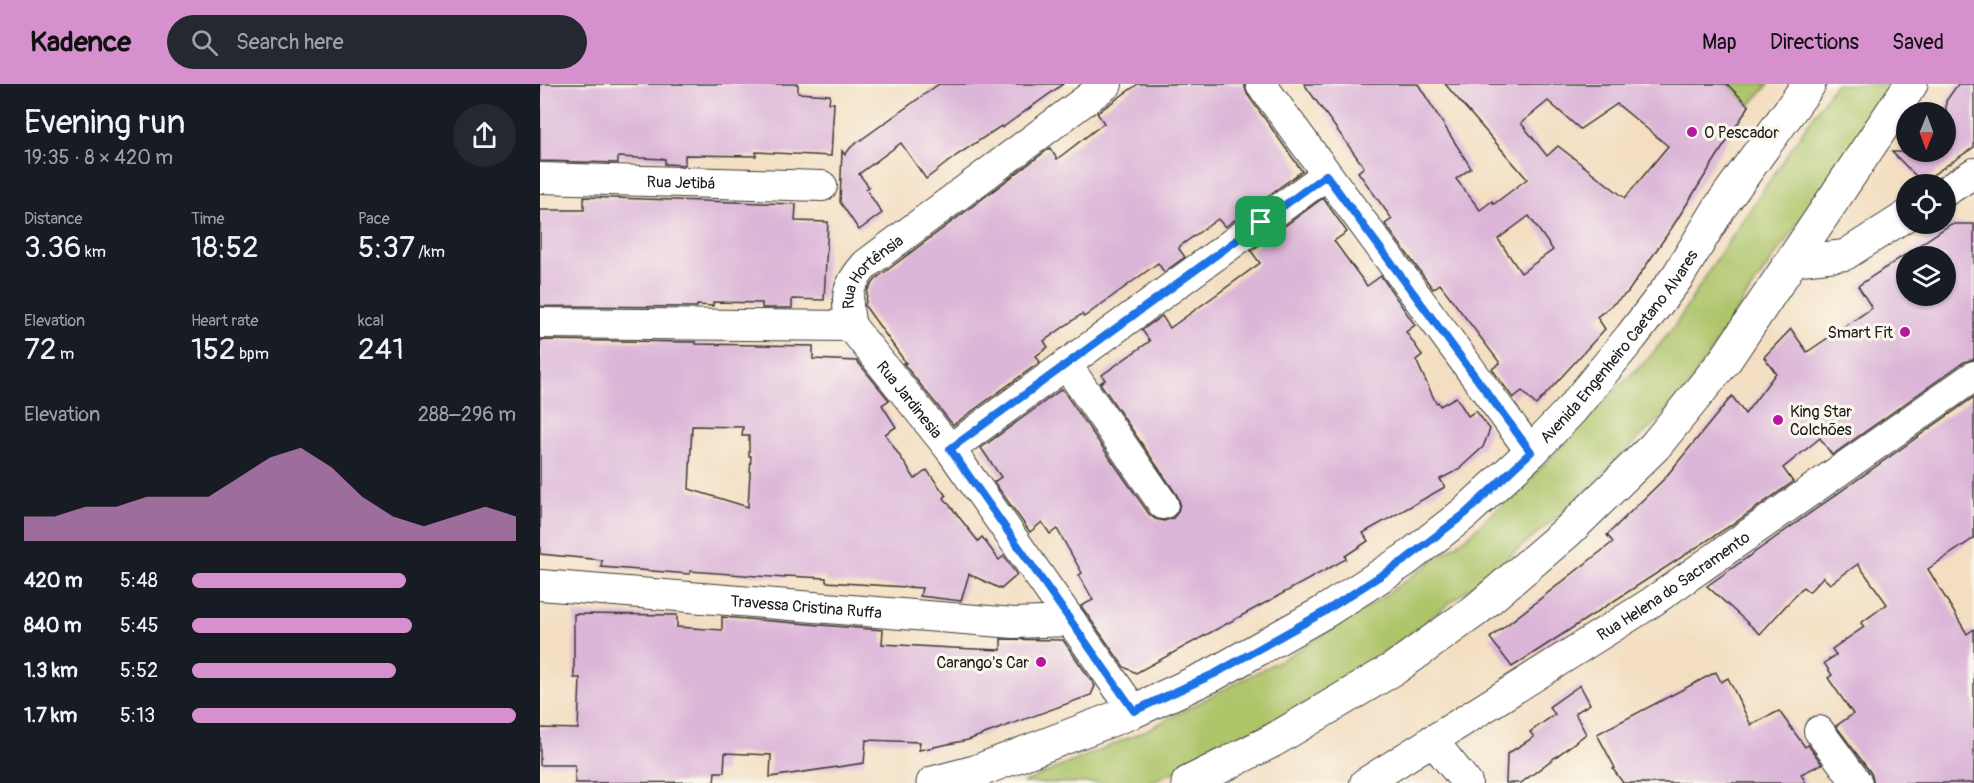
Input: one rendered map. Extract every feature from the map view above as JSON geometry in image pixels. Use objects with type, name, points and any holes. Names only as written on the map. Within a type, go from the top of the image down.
[{"type":"main road","name":"Avenida Engenheiro Caetano Alvares","points":[[933,783],[975,772],[1134,711],[1216,673],[1324,612],[1405,560],[1466,513],[1531,452],[1580,400],[1678,276],[1720,207],[1809,84]]},
{"type":"main road","points":[[1188,783],[1272,741],[1395,668],[1476,610],[1568,531],[1655,446],[1726,359],[1911,84]]},
{"type":"street","name":"Rua Hortênsia","points":[[540,323],[851,326],[848,311],[851,282],[866,264],[1107,84]]},
{"type":"street","points":[[1261,84],[1531,452]]},
{"type":"street","points":[[1956,185],[1974,173]]},
{"type":"street","points":[[950,449],[1326,175]]},
{"type":"street","name":"Rua Jetibá","points":[[540,178],[822,186]]},
{"type":"street","points":[[1792,261],[1845,255],[1896,222]]},
{"type":"street","name":"Rua Jardinesia","points":[[851,326],[950,449],[1134,711]]},
{"type":"street","points":[[1066,364],[1163,504]]},
{"type":"street","name":"Rua Helena do Sacramento","points":[[1365,783],[1648,604],[1974,376]]},
{"type":"street","name":"Travessa Cristina Ruffa","points":[[540,585],[1014,623],[1071,621]]},
{"type":"street","points":[[1819,731],[1857,783]]},
{"type":"street","points":[[1432,740],[1467,783]]},
{"type":"green space","points":[[1727,84],[1769,84],[1749,106]]},
{"type":"green space","points":[[1835,84],[1898,84],[1749,292],[1681,398],[1574,503],[1407,636],[1308,702],[1186,767],[1147,783],[1022,783],[1145,731],[1290,655],[1367,608],[1467,537],[1534,475],[1600,404],[1649,358],[1676,324],[1716,260]]},
{"type":"building","points":[[540,84],[798,84],[798,93],[830,95],[829,103],[834,103],[831,156],[756,152],[756,156],[685,155],[685,165],[665,164],[665,159],[618,157],[618,163],[540,161]]},
{"type":"building","points":[[939,84],[1063,84],[1002,128],[1001,126],[957,155],[926,179],[901,143],[859,174],[869,187],[866,189],[882,213],[859,230],[840,202],[842,151],[845,155],[851,147]]},
{"type":"building","points":[[1138,84],[1244,84],[1247,94],[1302,171],[1225,227],[1218,219],[1180,246],[1179,249],[1185,257],[1164,272],[1158,263],[1084,317],[1082,314],[1044,341],[1048,347],[1036,356],[1040,362],[953,425],[903,363],[906,363],[865,306],[868,289],[878,277],[1050,148],[1057,159],[1104,123],[1097,113]]},
{"type":"building","points":[[1304,84],[1418,84],[1471,168],[1456,179],[1480,210],[1492,201],[1494,204],[1527,179],[1445,84],[1727,84],[1749,106],[1628,292],[1597,317],[1605,329],[1536,405],[1522,391],[1513,398],[1492,369],[1500,363],[1440,284],[1433,289],[1385,224],[1392,219],[1358,172],[1364,167]],"holes":[[[1548,101],[1580,129],[1617,104],[1668,146],[1625,198],[1558,146],[1547,156],[1521,123]],[[1529,216],[1553,250],[1521,273],[1498,239]]]},
{"type":"building","points":[[1958,84],[1974,84],[1974,147],[1956,159],[1956,102],[1946,101]]},
{"type":"building","points":[[1902,162],[1952,162],[1934,174],[1914,174]]},
{"type":"building","points":[[584,197],[796,204],[795,221],[828,222],[824,300],[792,299],[792,308],[762,308],[762,303],[713,302],[713,306],[697,305],[697,307],[540,306],[540,210],[584,210]]},
{"type":"building","points":[[1323,198],[1347,232],[1334,241],[1367,286],[1381,276],[1415,325],[1406,332],[1422,355],[1416,360],[1436,403],[1438,402],[1440,406],[1456,397],[1468,416],[1476,411],[1490,429],[1483,447],[1458,470],[1440,479],[1445,487],[1363,533],[1368,541],[1345,556],[1346,559],[1136,673],[1124,667],[1081,606],[1093,600],[1079,575],[1082,573],[1057,529],[1050,534],[1042,522],[1030,532],[994,482],[1001,477],[981,448],[1062,389],[1149,514],[1155,519],[1164,521],[1173,518],[1178,512],[1180,503],[1177,495],[1100,383],[1105,380],[1102,375],[1150,341],[1142,330],[1162,316],[1170,328],[1260,263],[1251,251]]},
{"type":"building","points":[[1956,224],[1974,224],[1974,359],[1964,362],[1832,455],[1820,438],[1783,468],[1793,482],[1736,522],[1512,667],[1490,638],[1613,542],[1607,535],[1664,479],[1732,396],[1745,414],[1776,373],[1764,357],[1791,329],[1807,352],[1872,308],[1858,286],[1896,261],[1896,306],[1956,306],[1956,246],[1918,246],[1936,234],[1956,234]]},
{"type":"building","points":[[540,340],[813,346],[813,359],[857,361],[889,400],[882,405],[896,427],[885,434],[915,479],[927,470],[946,496],[944,498],[978,541],[982,537],[999,560],[1004,556],[1017,575],[1001,589],[969,574],[961,601],[920,596],[922,588],[826,582],[826,578],[785,576],[785,578],[690,571],[690,574],[601,567],[602,560],[540,554]],"holes":[[[692,426],[743,427],[742,436],[749,436],[749,456],[751,456],[748,507],[689,489]]]},
{"type":"building","points":[[1974,397],[1974,538],[1928,569],[1967,634],[1974,629],[1974,783],[1874,783],[1871,773],[1836,726],[1853,714],[1828,678],[1832,675],[1824,663],[1836,655],[1832,649],[1864,627],[1861,623],[1887,604],[1858,564],[1830,584],[1823,577],[1809,592],[1803,587],[1760,634],[1707,586]]},
{"type":"building","points":[[574,614],[677,615],[677,627],[722,630],[722,617],[883,630],[882,644],[952,648],[1001,650],[1001,639],[1063,640],[1095,686],[1091,695],[968,740],[919,750],[920,742],[866,740],[864,763],[770,777],[771,755],[725,753],[724,772],[715,772],[714,782],[575,783],[575,765],[540,765],[540,728],[578,729],[580,678],[574,678]]},
{"type":"building","points":[[1716,672],[1721,682],[1728,678],[1751,725],[1779,711],[1805,747],[1808,745],[1822,764],[1801,774],[1806,783],[1623,783],[1613,769],[1615,768],[1597,734]]},
{"type":"building","points":[[1580,685],[1590,704],[1575,713],[1586,734],[1521,783],[1506,783],[1507,754],[1534,737],[1530,732],[1555,714],[1549,707]]},
{"type":"place","name":"O Pescador","points":[[1692,132]]},
{"type":"place","name":"Smart Fit","points":[[1905,332]]},
{"type":"place","name":"King Star Colchões","points":[[1778,420]]},
{"type":"place","name":"Carango's Car","points":[[1041,662]]},
{"type":"route","points":[[1326,175],[1531,452],[1466,513],[1405,560],[1324,612],[1216,673],[1134,711],[950,449],[1261,222],[1326,175]]}]
